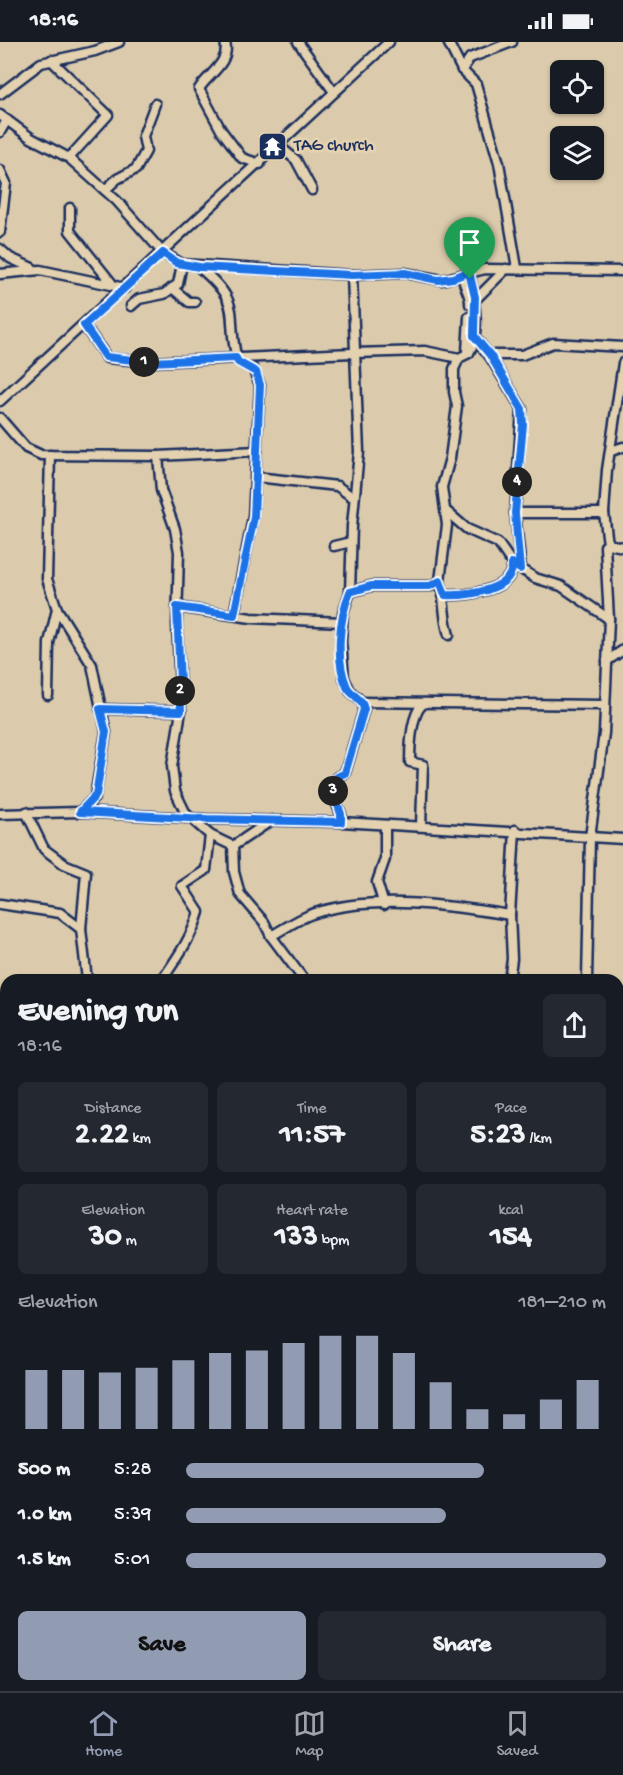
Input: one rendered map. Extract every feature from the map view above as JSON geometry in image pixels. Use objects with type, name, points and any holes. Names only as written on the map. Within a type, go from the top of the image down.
[{"type":"street","points":[[0,94],[33,68],[51,60],[88,53],[119,42]]},
{"type":"street","points":[[225,42],[227,48],[218,69],[199,89],[221,130],[242,158],[260,164]]},
{"type":"street","points":[[298,42],[334,92]]},
{"type":"street","points":[[0,401],[260,164],[389,42]]},
{"type":"street","points":[[448,42],[462,70],[476,84],[499,163],[517,268]]},
{"type":"street","points":[[462,70],[470,58],[512,42]]},
{"type":"street","points":[[51,60],[108,115],[69,158]]},
{"type":"street","points":[[105,190],[117,179],[136,169],[146,152],[143,136],[155,104]]},
{"type":"street","points":[[0,132],[3,117],[31,138],[69,158],[105,190],[163,253],[182,264],[199,267],[352,275],[405,273],[442,280],[466,273],[517,268],[623,271]]},
{"type":"street","points":[[279,146],[296,160],[312,189]]},
{"type":"street","points":[[0,170],[6,181],[0,232]]},
{"type":"street","points":[[70,208],[70,231],[114,286]]},
{"type":"street","points":[[0,249],[10,258],[34,269],[125,288]]},
{"type":"street","points":[[131,306],[139,299],[164,294],[178,284],[182,264]]},
{"type":"street","points":[[199,267],[215,281],[230,302],[236,358],[238,362],[253,369],[259,380],[254,517],[234,615]]},
{"type":"street","points":[[0,274],[34,269]]},
{"type":"street","points":[[475,300],[506,269]]},
{"type":"street","points":[[449,635],[443,604],[445,595],[440,581],[446,511],[442,487],[450,458],[457,406],[453,392],[454,369],[472,348],[474,336],[475,300],[466,273]]},
{"type":"street","points":[[463,356],[470,298],[462,284],[466,273]]},
{"type":"street","points":[[341,822],[341,814],[332,788],[337,777],[345,773],[364,712],[362,702],[350,691],[344,678],[342,622],[350,592],[351,542],[359,452],[353,353],[352,275]]},
{"type":"street","points":[[172,288],[189,302],[195,302]]},
{"type":"street","points":[[84,325],[106,357],[116,360],[161,362],[424,351],[463,356]]},
{"type":"street","points":[[474,336],[490,355],[522,409],[523,424],[515,513],[520,569]]},
{"type":"street","points":[[490,355],[522,355],[553,343],[623,347]]},
{"type":"street","points":[[587,974],[590,837],[602,753],[609,619],[605,546],[608,544],[604,513],[623,363]]},
{"type":"street","points":[[0,418],[30,452],[50,455],[158,456],[257,451]]},
{"type":"street","points":[[611,451],[623,447]]},
{"type":"street","points":[[50,455],[47,572],[57,609],[88,658],[106,732],[96,795],[80,812]]},
{"type":"street","points":[[158,456],[161,490],[178,544],[177,607],[181,711],[173,779],[177,799],[190,818],[210,835],[233,846]]},
{"type":"street","points":[[256,477],[337,486],[351,496]]},
{"type":"street","points":[[446,511],[467,529],[498,543],[512,563],[520,569],[535,578],[561,586],[609,619]]},
{"type":"street","points":[[515,513],[604,513]]},
{"type":"street","points":[[334,546],[351,542]]},
{"type":"street","points":[[608,544],[623,547]]},
{"type":"street","points":[[445,595],[467,594],[500,584],[510,573],[512,563]]},
{"type":"street","points":[[350,592],[365,587],[430,586],[440,581]]},
{"type":"street","points":[[177,607],[234,615],[342,622]]},
{"type":"street","points":[[48,696],[49,643],[57,609]]},
{"type":"street","points":[[607,661],[623,650]]},
{"type":"street","points":[[362,702],[605,705]]},
{"type":"street","points":[[421,826],[423,765],[410,762],[410,739],[416,712],[424,703]]},
{"type":"street","points":[[100,709],[181,711]]},
{"type":"street","points":[[26,812],[44,849],[64,864],[86,872],[81,928],[86,974]]},
{"type":"street","points":[[0,814],[80,812],[341,822],[385,826],[515,830],[623,838]]},
{"type":"street","points":[[233,846],[272,820]]},
{"type":"street","points":[[384,904],[377,882],[385,859],[385,826]]},
{"type":"street","points":[[510,974],[512,959],[510,915],[515,830]]},
{"type":"street","points":[[166,974],[188,942],[199,912],[182,886],[206,870],[210,835]]},
{"type":"street","points":[[233,846],[235,882],[243,899],[264,922],[271,936],[300,974]]},
{"type":"street","points":[[0,904],[60,913],[81,928]]},
{"type":"street","points":[[271,936],[311,915],[346,907],[384,904],[472,909],[510,915]]},
{"type":"place","name":"TAG church","points":[[273,146]]},
{"type":"route","points":[[163,253],[177,263],[199,267],[352,275],[405,273],[438,280],[453,278],[469,272],[470,279],[475,297],[474,336],[490,355],[510,393],[522,409],[523,424],[515,513],[520,540],[520,569],[512,563],[510,573],[502,583],[461,595],[445,595],[440,581],[430,586],[371,586],[350,592],[342,622],[342,663],[346,685],[362,702],[364,709],[345,773],[337,777],[332,788],[341,814],[341,822],[206,819],[80,812],[96,795],[106,732],[100,709],[137,708],[181,711],[177,607],[234,615],[254,517],[257,469],[256,417],[260,385],[256,372],[238,362],[236,358],[151,362],[116,360],[106,357],[84,325],[163,253]]}]
